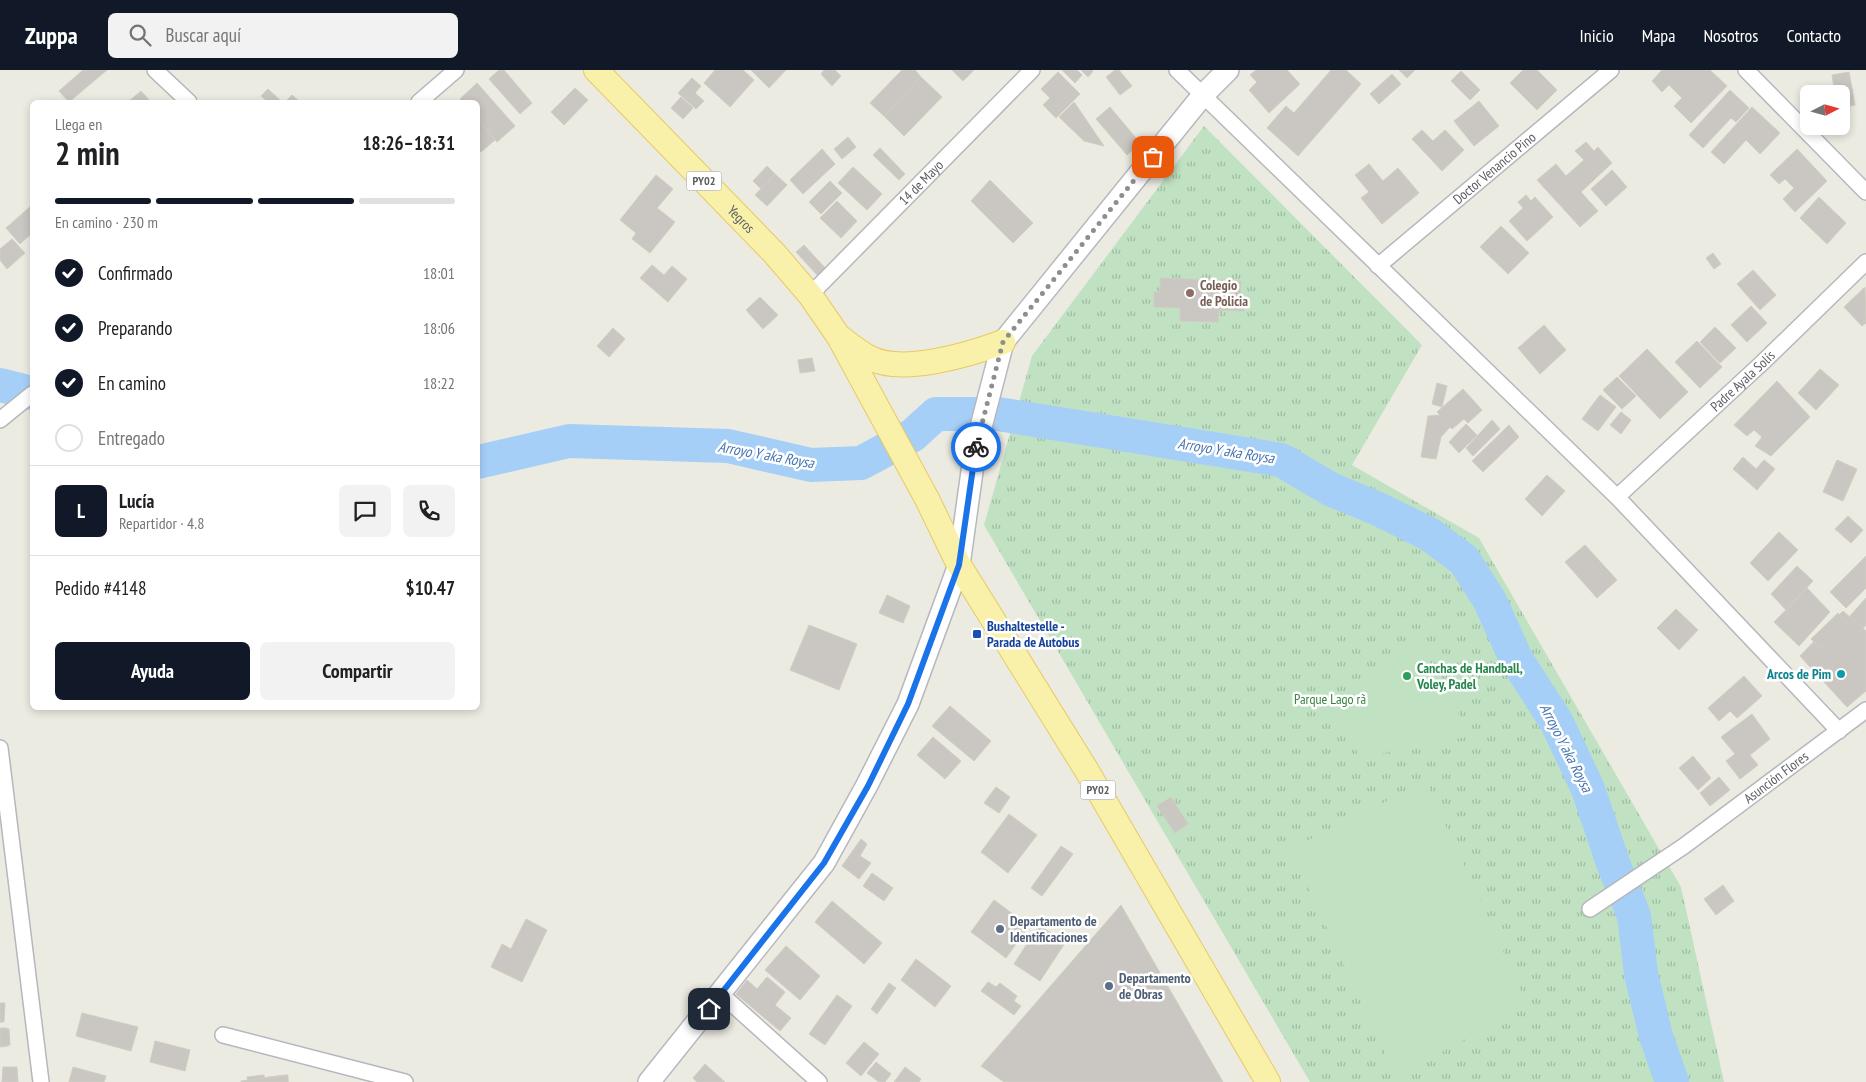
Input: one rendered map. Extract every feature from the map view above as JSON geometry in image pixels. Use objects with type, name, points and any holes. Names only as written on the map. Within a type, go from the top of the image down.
[{"type":"main road","name":"Yegros","points":[[596,70],[774,253],[810,295],[840,337],[864,385],[927,499],[959,565]]},
{"type":"main road","points":[[840,337],[871,359],[890,363],[953,359],[1003,342]]},
{"type":"main road","name":"PY02","points":[[959,565],[1087,771],[1268,1082]]},
{"type":"street","points":[[155,70],[187,100]]},
{"type":"street","points":[[421,100],[456,70]]},
{"type":"street","name":"14 de Mayo","points":[[810,295],[1032,70]]},
{"type":"street","points":[[1177,70],[1617,497],[1839,732]]},
{"type":"street","points":[[649,1082],[824,863],[868,786],[908,704],[959,565],[975,450],[1003,342],[1203,96],[1228,70]]},
{"type":"street","name":"Doctor Venancio Pino","points":[[1378,266],[1611,70]]},
{"type":"street","points":[[1746,70],[1866,192]]},
{"type":"street","name":"Padre Ayala Solís","points":[[1617,497],[1764,362],[1866,262]]},
{"type":"street","points":[[0,420],[30,396]]},
{"type":"street","name":"Asunción Flores","points":[[1590,909],[1684,846],[1866,710]]},
{"type":"street","points":[[0,748],[41,1082]]},
{"type":"street","points":[[721,994],[819,1082]]},
{"type":"street","points":[[223,1036],[405,1082]]},
{"type":"green space","name":"Parque Lago rã","points":[[1204,126],[1422,345],[1352,465],[1479,538],[1681,887],[1724,1082],[1310,1082],[984,525],[1032,356]]},
{"type":"green space","name":"Canchas de Handball, Voley, Padel","points":[[1417,641],[1471,736],[1396,750],[1361,759],[1335,711]]},
{"type":"green space","points":[[1426,782],[1528,1006],[1396,1076],[1290,849]]},
{"type":"building","points":[[83,70],[107,70],[71,100],[67,100],[59,91]]},
{"type":"building","points":[[499,70],[504,70],[532,103],[520,114],[489,79]]},
{"type":"building","points":[[715,70],[743,70],[754,80],[730,107],[704,83]]},
{"type":"building","points":[[751,70],[786,70],[769,88]]},
{"type":"building","points":[[824,70],[835,70],[841,76],[832,86],[821,74]]},
{"type":"building","points":[[902,70],[915,70],[921,77],[884,116],[870,103]]},
{"type":"building","points":[[952,70],[974,70],[963,81]]},
{"type":"building","points":[[1062,70],[1077,70],[1082,75],[1075,83]]},
{"type":"building","points":[[1081,70],[1091,70],[1093,71],[1088,77]]},
{"type":"building","points":[[1115,70],[1119,70],[1132,86],[1120,95],[1106,77]]},
{"type":"building","points":[[1256,70],[1287,70],[1300,84],[1269,113],[1249,90],[1257,82],[1250,75]]},
{"type":"building","points":[[1331,70],[1346,70],[1361,84],[1298,156],[1267,128],[1286,106],[1294,113]]},
{"type":"building","points":[[1399,70],[1415,70],[1407,78]]},
{"type":"building","points":[[1523,70],[1537,70],[1557,90],[1537,110],[1510,83]]},
{"type":"building","points":[[1662,70],[1710,70],[1727,86],[1691,123],[1674,106],[1682,98],[1669,85],[1662,92],[1652,81]]},
{"type":"building","points":[[1461,71],[1480,90],[1470,100],[1451,81]]},
{"type":"building","points":[[1058,72],[1080,94],[1056,118],[1043,105],[1050,98],[1041,89]]},
{"type":"building","points":[[1849,72],[1855,105],[1850,106],[1850,85],[1834,85],[1832,75]]},
{"type":"building","points":[[1392,74],[1401,84],[1379,104],[1370,94]]},
{"type":"building","points":[[921,77],[942,97],[904,136],[884,116]]},
{"type":"building","points":[[692,78],[701,86],[695,93],[704,101],[696,109],[678,93]]},
{"type":"building","points":[[477,83],[515,126],[497,142],[480,121],[480,100],[460,99]]},
{"type":"building","points":[[575,88],[588,100],[564,125],[551,112]]},
{"type":"building","points":[[268,89],[280,100],[266,100],[261,96]]},
{"type":"building","points":[[1730,90],[1749,108],[1736,122],[1731,118],[1703,148],[1689,135]]},
{"type":"building","points":[[141,91],[149,100],[130,100]]},
{"type":"building","points":[[292,95],[298,100],[287,100]]},
{"type":"building","points":[[681,97],[693,108],[683,119],[671,108]]},
{"type":"building","points":[[1479,101],[1499,126],[1474,146],[1454,121]]},
{"type":"building","points":[[1074,102],[1104,146],[1084,141],[1059,117]]},
{"type":"building","points":[[1110,107],[1140,143],[1127,155],[1096,119]]},
{"type":"building","points":[[1752,107],[1780,133],[1760,154],[1746,140],[1724,164],[1711,152]]},
{"type":"building","points":[[480,121],[495,140],[481,152],[480,151]]},
{"type":"building","points":[[1422,130],[1433,141],[1445,130],[1464,150],[1442,171],[1412,139]]},
{"type":"building","points":[[848,137],[856,147],[842,159],[834,149]]},
{"type":"building","points":[[1586,142],[1594,151],[1598,147],[1612,163],[1581,192],[1598,211],[1580,227],[1537,180],[1556,164],[1566,176],[1584,160],[1575,151]]},
{"type":"building","points":[[880,148],[905,174],[899,180],[873,155]]},
{"type":"building","points":[[822,149],[835,164],[803,194],[790,180]]},
{"type":"building","points":[[1797,149],[1827,181],[1795,212],[1783,199],[1794,188],[1785,179],[1779,184],[1770,175]]},
{"type":"building","points":[[1369,164],[1383,181],[1398,168],[1419,193],[1382,224],[1361,198],[1369,192],[1355,175]]},
{"type":"building","points":[[767,166],[775,174],[761,189],[753,181]]},
{"type":"building","points":[[853,167],[882,194],[867,210],[838,183]]},
{"type":"building","points":[[1612,170],[1627,187],[1606,206],[1591,189]]},
{"type":"building","points":[[775,174],[787,185],[767,206],[755,195]]},
{"type":"building","points":[[656,175],[673,189],[657,208],[675,222],[650,253],[632,239],[636,233],[620,220]]},
{"type":"building","points":[[990,180],[1033,223],[1013,243],[971,201]]},
{"type":"building","points":[[830,181],[842,193],[821,214],[809,202]]},
{"type":"building","points":[[1526,195],[1531,201],[1535,197],[1553,217],[1527,241],[1509,221],[1523,208],[1518,202]]},
{"type":"building","points":[[1819,197],[1846,223],[1827,244],[1800,218]]},
{"type":"building","points":[[837,201],[857,221],[841,238],[820,218]]},
{"type":"building","points":[[30,207],[30,235],[20,244],[6,228]]},
{"type":"building","points":[[1501,226],[1529,253],[1508,274],[1480,247]]},
{"type":"building","points":[[12,239],[25,253],[7,269],[0,260],[0,249]]},
{"type":"building","points":[[804,245],[826,269],[818,276],[796,252]]},
{"type":"building","points":[[1713,253],[1721,264],[1714,269],[1706,258]]},
{"type":"building","points":[[652,265],[664,275],[672,266],[687,279],[668,302],[640,278]]},
{"type":"building","points":[[1753,270],[1776,295],[1760,310],[1737,284]]},
{"type":"building","points":[[1160,278],[1241,281],[1240,299],[1244,299],[1244,311],[1219,310],[1218,322],[1180,321],[1180,308],[1154,307],[1154,292],[1160,292]]},
{"type":"building","points":[[1865,287],[1866,323],[1862,326],[1844,307]]},
{"type":"building","points":[[760,297],[778,315],[763,329],[746,310]]},
{"type":"building","points":[[1751,306],[1767,323],[1747,342],[1731,325]]},
{"type":"building","points":[[1544,325],[1566,350],[1540,374],[1518,348]]},
{"type":"building","points":[[1715,327],[1736,348],[1720,363],[1700,342]]},
{"type":"building","points":[[613,328],[625,339],[609,357],[597,346]]},
{"type":"building","points":[[1697,341],[1722,367],[1700,388],[1675,362]]},
{"type":"building","points":[[1647,349],[1688,392],[1660,419],[1619,376]]},
{"type":"building","points":[[812,358],[815,371],[800,373],[798,360]]},
{"type":"building","points":[[1820,369],[1839,385],[1816,410],[1798,393]]},
{"type":"building","points":[[1617,377],[1636,396],[1622,409],[1603,390]]},
{"type":"building","points":[[1777,381],[1810,417],[1771,456],[1755,446],[1762,437],[1754,430],[1747,436],[1734,425]]},
{"type":"building","points":[[1437,383],[1447,386],[1442,407],[1432,404]]},
{"type":"building","points":[[1463,389],[1482,410],[1468,423],[1464,419],[1452,429],[1450,427],[1441,437],[1436,459],[1421,457],[1428,416],[1440,415],[1437,412]]},
{"type":"building","points":[[1600,395],[1616,407],[1598,431],[1582,419]]},
{"type":"building","points":[[1621,412],[1631,420],[1621,434],[1610,425]]},
{"type":"building","points":[[1492,420],[1500,429],[1473,456],[1466,448]]},
{"type":"building","points":[[1466,424],[1477,435],[1459,453],[1449,442]]},
{"type":"building","points":[[1509,425],[1519,437],[1483,472],[1472,461]]},
{"type":"building","points":[[1743,457],[1756,469],[1764,460],[1775,469],[1757,490],[1733,469]]},
{"type":"building","points":[[1837,460],[1857,469],[1843,501],[1823,492]]},
{"type":"building","points":[[1547,475],[1565,491],[1542,516],[1525,499]]},
{"type":"building","points":[[1848,516],[1863,530],[1851,543],[1835,529]]},
{"type":"building","points":[[1779,532],[1798,550],[1768,581],[1750,563]]},
{"type":"building","points":[[1585,545],[1617,580],[1597,598],[1565,562]]},
{"type":"building","points":[[1866,556],[1866,588],[1846,608],[1830,592]]},
{"type":"building","points":[[1797,566],[1813,581],[1786,610],[1771,594]]},
{"type":"building","points":[[1807,588],[1830,612],[1799,646],[1774,622]]},
{"type":"building","points":[[887,595],[910,606],[903,623],[879,613]]},
{"type":"building","points":[[1866,598],[1866,625],[1861,631],[1848,618]]},
{"type":"building","points":[[1676,609],[1698,630],[1679,650],[1657,628]]},
{"type":"building","name":"Arcos de Pim","points":[[1843,611],[1866,631],[1866,691],[1847,707],[1800,656]]},
{"type":"building","points":[[1838,613],[1847,622],[1821,649],[1811,639]]},
{"type":"building","points":[[809,625],[857,644],[839,690],[790,670]]},
{"type":"building","points":[[1744,676],[1762,696],[1737,718],[1730,711],[1719,721],[1708,708]]},
{"type":"building","points":[[950,706],[991,741],[974,761],[932,726]]},
{"type":"building","points":[[1752,714],[1770,739],[1750,755],[1758,765],[1740,779],[1726,761],[1735,754],[1721,737]]},
{"type":"building","points":[[933,737],[961,761],[945,779],[917,755]]},
{"type":"building","points":[[1693,756],[1711,778],[1698,790],[1679,768]]},
{"type":"building","points":[[1719,777],[1730,790],[1710,806],[1700,793]]},
{"type":"building","points":[[996,787],[1010,797],[999,813],[984,803]]},
{"type":"building","points":[[1171,797],[1188,824],[1175,833],[1157,806]]},
{"type":"building","points":[[1009,814],[1037,835],[1008,873],[981,852]]},
{"type":"building","points":[[861,839],[867,844],[860,856],[871,863],[859,879],[842,866]]},
{"type":"building","points":[[1061,846],[1073,854],[1042,896],[1031,888]]},
{"type":"building","points":[[872,873],[893,888],[884,901],[863,886]]},
{"type":"building","points":[[1723,885],[1734,901],[1716,915],[1704,899]]},
{"type":"building","name":"Departamento de Identificaciones","points":[[994,900],[1029,926],[1006,958],[971,932]]},
{"type":"building","points":[[832,901],[882,943],[864,964],[815,922]]},
{"type":"building","name":"Departamento de Obras","points":[[1121,905],[1223,1082],[1004,1082],[981,1066]]},
{"type":"building","points":[[526,919],[547,930],[522,982],[491,967],[502,944],[511,949]]},
{"type":"building","points":[[1039,925],[1065,943],[1040,981],[1014,964]]},
{"type":"building","points":[[786,946],[820,976],[800,1000],[765,970]]},
{"type":"building","points":[[916,959],[951,986],[935,1007],[901,980]]},
{"type":"building","points":[[767,977],[785,992],[775,1005],[791,1018],[780,1031],[736,994],[747,980],[757,989]]},
{"type":"building","points":[[988,982],[996,987],[1000,983],[1017,996],[1014,1001],[1021,1006],[1014,1015],[981,991]]},
{"type":"building","points":[[889,983],[896,988],[877,1014],[871,1009]]},
{"type":"building","points":[[837,995],[852,1006],[825,1045],[809,1034]]},
{"type":"building","points":[[0,1003],[5,1003],[4,1022],[0,1022]]},
{"type":"building","points":[[82,1013],[138,1027],[131,1051],[76,1036]]},
{"type":"building","points":[[0,1028],[7,1028],[8,1046],[0,1047]]},
{"type":"building","points":[[0,1029],[9,1029],[10,1045],[0,1046]]},
{"type":"building","points":[[155,1041],[190,1050],[185,1071],[150,1062]]},
{"type":"building","points":[[864,1042],[879,1054],[861,1076],[846,1063]]},
{"type":"building","points":[[876,1062],[891,1074],[885,1082],[879,1082],[867,1073]]},
{"type":"building","points":[[705,1064],[725,1082],[697,1082],[693,1078]]},
{"type":"building","points":[[3,1067],[17,1067],[18,1082],[2,1082]]},
{"type":"building","points":[[73,1067],[106,1076],[104,1082],[69,1082]]},
{"type":"building","points":[[905,1067],[921,1079],[919,1082],[894,1082]]},
{"type":"building","points":[[264,1075],[265,1082],[248,1082],[247,1077]]},
{"type":"building","points":[[287,1075],[288,1082],[269,1082],[268,1077]]},
{"type":"building","points":[[288,1075],[288,1082],[241,1082],[241,1081]]},
{"type":"waterway","name":"Arroyo Y aka Roysa","points":[[0,385],[30,392]]},
{"type":"waterway","name":"Arroyo Y aka Roysa","points":[[480,462],[569,441],[728,446],[811,465],[861,463],[913,435],[936,414],[998,414],[1281,460],[1332,490],[1376,508],[1429,534],[1464,560],[1490,601],[1516,659],[1557,723],[1588,789],[1613,863],[1634,916],[1641,974],[1656,1036],[1672,1082]]},
{"type":"way so far","points":[[976,447],[1003,342],[1153,157]]},
{"type":"place","name":"Colegio de Policia","points":[[1190,293]]},
{"type":"place","name":"Bushaltestelle - Parada de Autobus","points":[[977,634]]},
{"type":"place","name":"Arcos de Pim","points":[[1841,674]]},
{"type":"place","name":"Canchas de Handball, Voley, Padel","points":[[1407,676]]},
{"type":"place","name":"Departamento de Identificaciones","points":[[1000,929]]},
{"type":"place","name":"Departamento de Obras","points":[[1109,986]]},
{"type":"route","points":[[709,1009],[824,863],[868,786],[908,704],[959,565],[976,447]]}]
